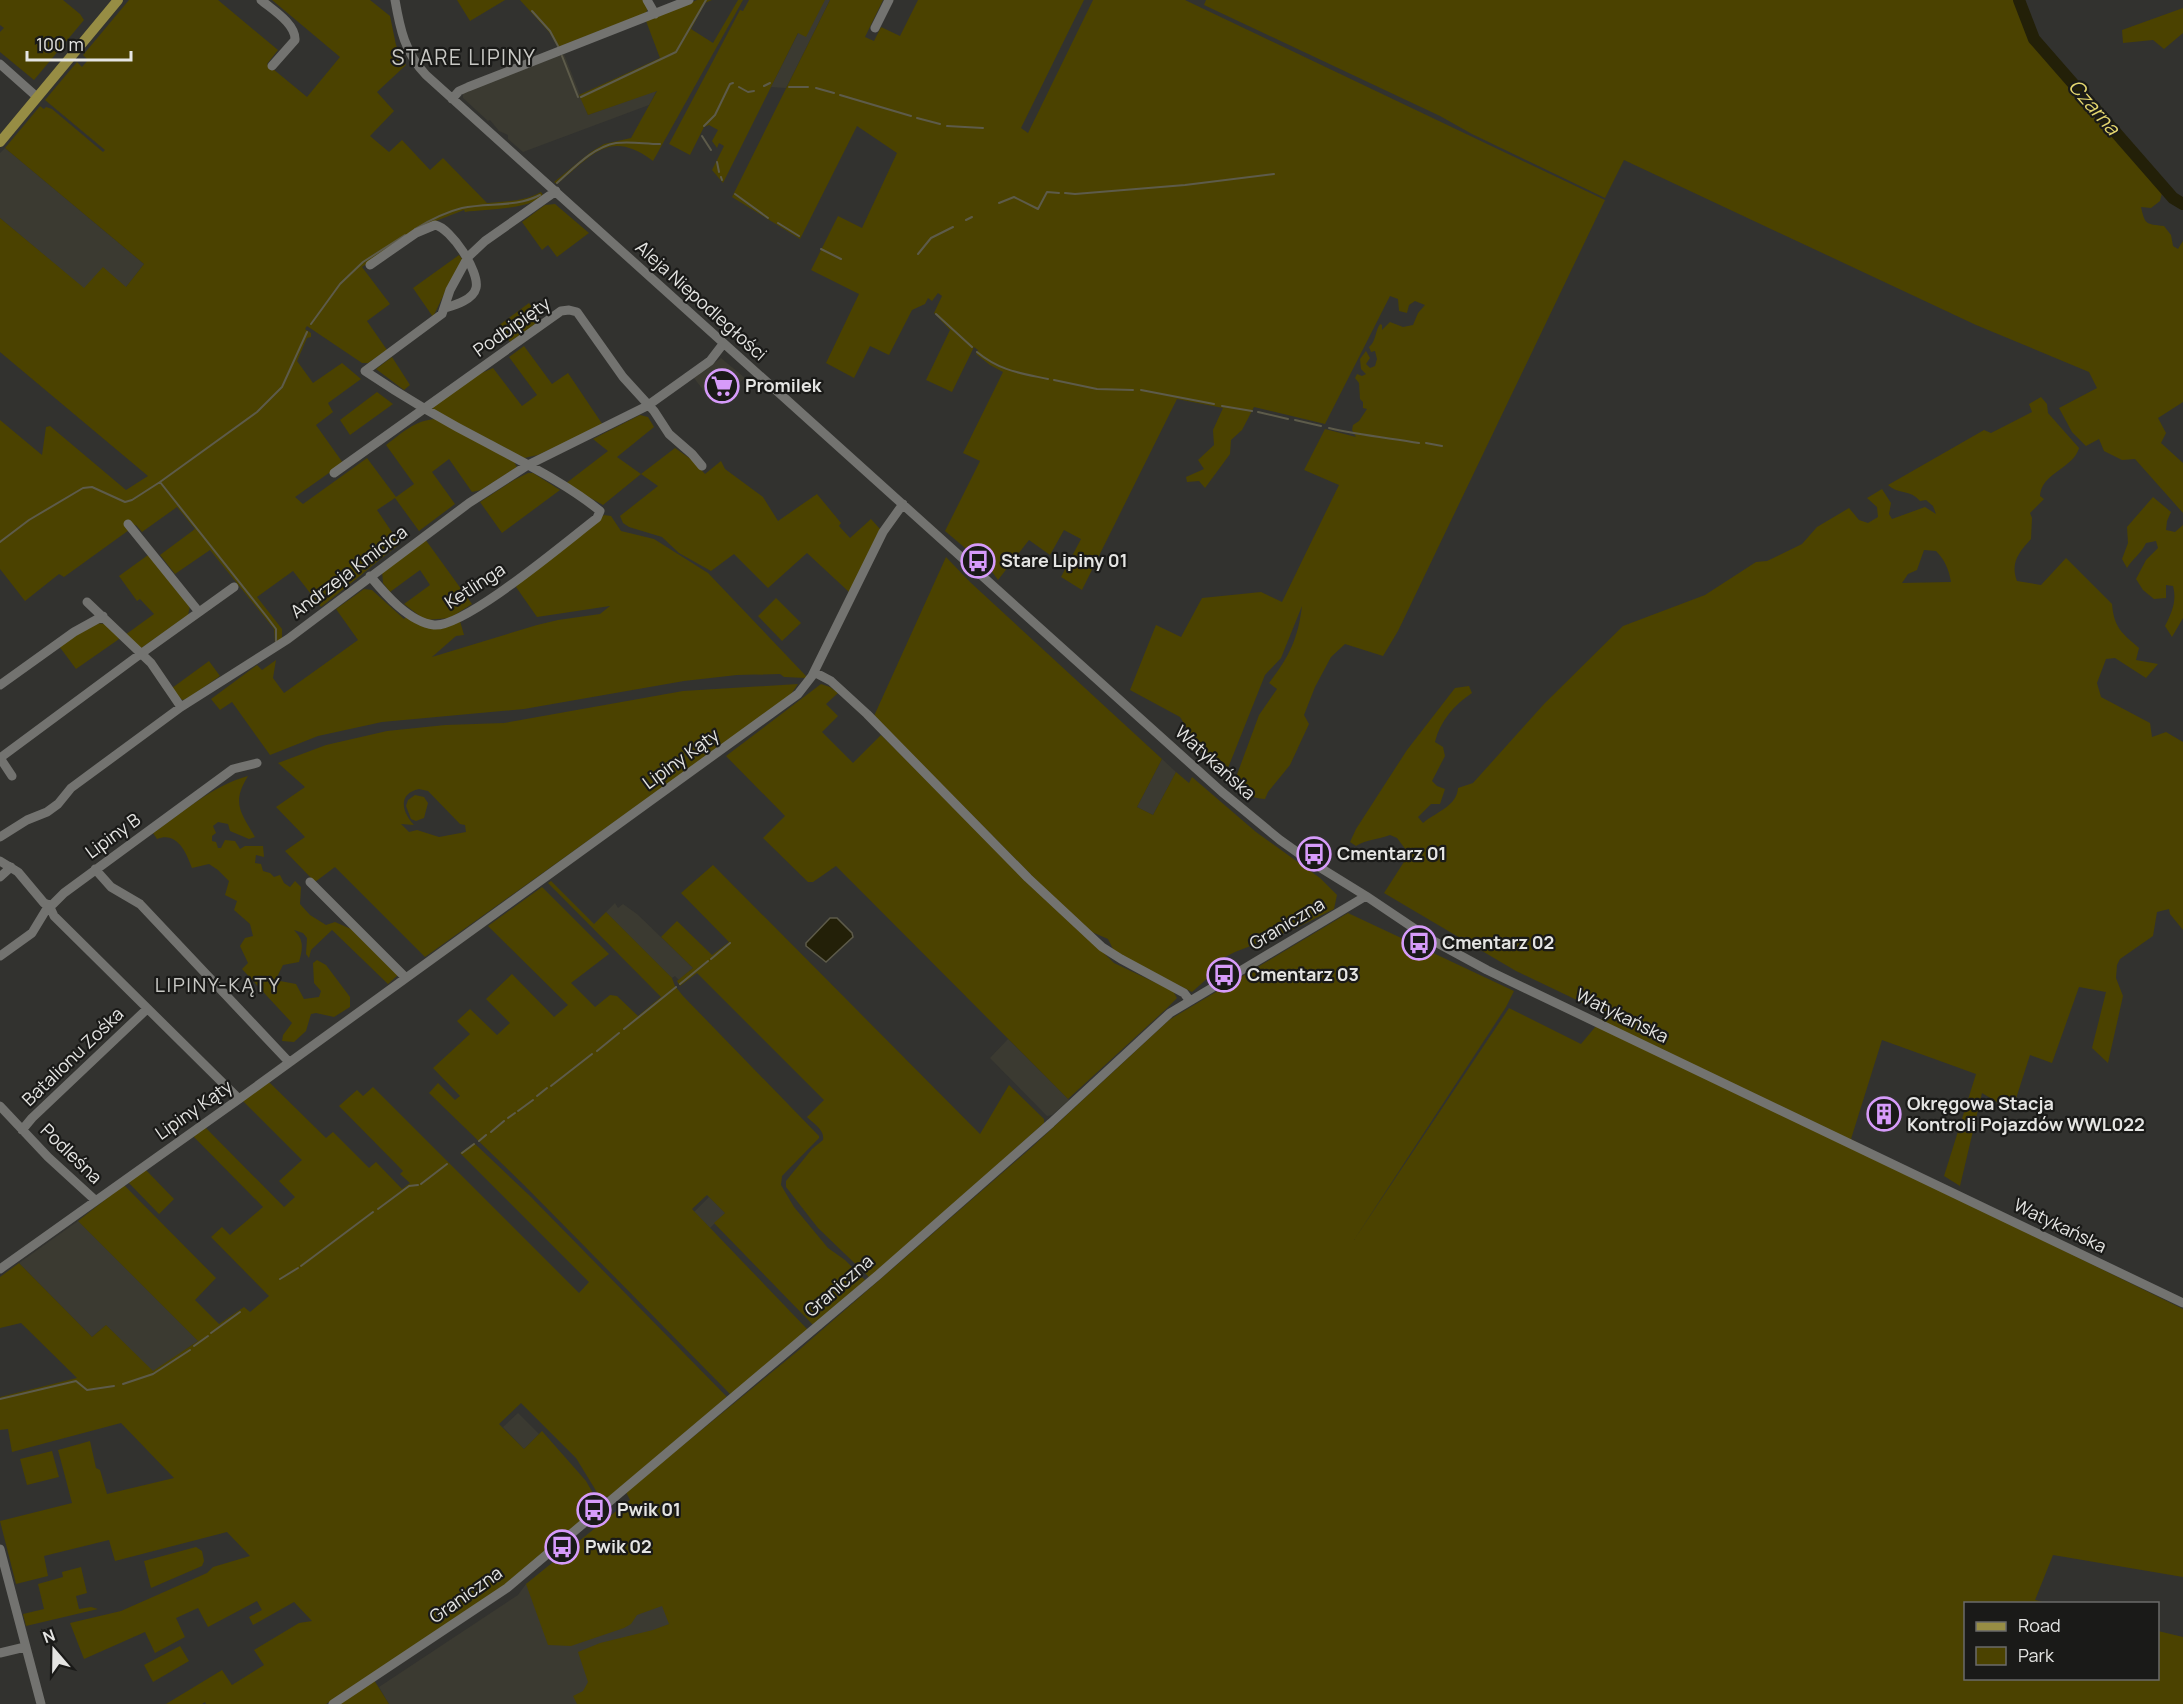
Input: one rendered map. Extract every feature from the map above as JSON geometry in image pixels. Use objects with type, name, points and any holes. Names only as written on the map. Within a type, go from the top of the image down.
[{"type":"main road","points":[[0,142],[118,0]]},
{"type":"street","points":[[261,0],[293,28],[296,34],[295,40],[272,66]]},
{"type":"street","name":"Aleja Niepodległości","points":[[395,0],[401,32],[412,58],[426,75],[1097,678]]},
{"type":"street","points":[[647,0],[656,14]]},
{"type":"street","points":[[452,99],[459,91],[468,87],[689,0]]},
{"type":"street","points":[[875,28],[889,0]]},
{"type":"street","points":[[0,64],[37,97]]},
{"type":"street","points":[[528,465],[423,409],[365,371],[436,320],[445,308],[450,290],[468,257],[486,241],[556,191]]},
{"type":"street","points":[[370,265],[416,233],[435,225],[446,230],[468,257],[476,288],[463,301],[445,308]]},
{"type":"street","name":"Podbipięty","points":[[334,473],[561,311],[569,310],[577,312],[602,350],[654,411],[669,434],[702,466]]},
{"type":"street","name":"Andrzeja Kmicica","points":[[0,837],[27,820],[47,812],[58,804],[71,788],[181,707],[288,639],[470,503],[528,465],[647,405],[710,361],[723,344]]},
{"type":"street","name":"Ketlinga","points":[[370,576],[386,596],[417,620],[433,625],[451,623],[478,608],[597,518],[600,511],[588,501],[528,465]]},
{"type":"street","name":"Lipiny Kąty","points":[[0,1269],[798,694],[814,672],[883,532],[903,504]]},
{"type":"street","points":[[128,524],[199,612]]},
{"type":"street","points":[[12,776],[0,758],[234,587]]},
{"type":"street","points":[[87,602],[141,653],[181,707]]},
{"type":"street","points":[[0,685],[74,633],[103,616]]},
{"type":"street","points":[[814,672],[831,681],[867,714],[1028,878],[1102,947],[1184,993],[1190,1001]]},
{"type":"street","name":"Watykańska","points":[[1097,678],[1255,820],[1292,849],[1430,939],[1487,970],[2183,1303]]},
{"type":"street","name":"Lipiny B","points":[[48,906],[233,769],[257,763]]},
{"type":"street","points":[[0,861],[22,877],[54,915],[238,1099]]},
{"type":"street","points":[[0,877],[11,867]]},
{"type":"street","points":[[95,869],[111,887],[140,904],[289,1062]]},
{"type":"street","points":[[310,882],[405,977]]},
{"type":"street","name":"Graniczna","points":[[333,1704],[507,1588],[878,1275],[1051,1123],[1166,1016],[1366,896]]},
{"type":"street","points":[[0,956],[32,933],[48,906]]},
{"type":"street","name":"Batalionu Zośka","points":[[22,1130],[147,1009]]},
{"type":"street","name":"Podleśna","points":[[0,1106],[95,1200]]},
{"type":"street","points":[[0,1549],[41,1704]]},
{"type":"street","points":[[0,1653],[26,1647]]},
{"type":"shaded area","points":[[815,0],[830,0],[786,88],[771,87]]},
{"type":"shaded area","points":[[564,54],[588,115],[657,90],[649,105],[523,152],[508,139],[508,135],[499,131],[490,120],[488,121],[463,98],[463,92]]},
{"type":"shaded area","points":[[5,148],[144,264],[126,287],[84,289],[0,218],[0,153]]},
{"type":"shaded area","points":[[721,358],[745,378],[713,403],[694,378]]},
{"type":"shaded area","points":[[1162,759],[1176,772],[1153,815],[1137,807]]},
{"type":"shaded area","points":[[615,903],[618,908],[623,904],[637,914],[693,968],[679,980],[675,976],[672,978],[606,912]]},
{"type":"shaded area","points":[[830,918],[837,918],[852,933],[853,937],[826,962],[806,946],[806,943]]},
{"type":"shaded area","points":[[1008,1039],[1069,1100],[1052,1115],[1047,1116],[990,1058]]},
{"type":"shaded area","points":[[709,1197],[725,1213],[710,1228],[694,1212]]},
{"type":"shaded area","points":[[78,1221],[198,1341],[153,1372],[106,1325],[92,1337],[19,1263]]},
{"type":"shaded area","points":[[518,1413],[539,1434],[524,1449],[503,1427]]},
{"type":"shaded area","points":[[630,1500],[705,1704],[389,1704],[379,1687],[518,1595],[526,1584]]},
{"type":"green space","points":[[0,0],[63,0],[84,20],[34,80],[0,52],[0,32],[4,28],[0,25]]},
{"type":"green space","points":[[129,0],[218,0],[278,50],[267,64],[307,97],[340,57],[272,0],[370,0],[390,16],[396,45],[406,65],[377,92],[394,111],[370,136],[389,152],[402,140],[430,170],[443,158],[487,203],[521,199],[541,192],[543,195],[528,204],[518,206],[465,212],[464,210],[423,226],[362,267],[390,304],[367,321],[387,350],[368,363],[362,363],[307,326],[305,329],[311,333],[311,337],[307,338],[297,361],[313,383],[342,363],[361,379],[328,403],[333,412],[316,425],[343,463],[295,497],[303,504],[367,458],[396,497],[414,484],[386,445],[409,428],[428,420],[436,419],[513,460],[517,467],[481,490],[472,492],[449,459],[432,472],[455,504],[419,531],[395,498],[377,510],[400,544],[321,607],[293,571],[257,597],[282,629],[282,638],[275,643],[274,629],[210,550],[175,574],[160,555],[195,529],[177,507],[142,532],[136,525],[64,577],[59,574],[25,601],[0,569],[0,420],[42,455],[46,427],[50,426],[126,490],[148,476],[0,352],[0,218],[84,288],[103,267],[126,287],[144,264],[5,148],[40,106],[44,109],[46,107],[52,109],[103,152],[105,150],[45,100],[77,62],[82,67],[88,60],[83,55]]},
{"type":"green space","points":[[457,0],[505,0],[470,21]]},
{"type":"green space","points":[[520,0],[644,0],[648,8],[646,13],[558,47],[549,32]]},
{"type":"green space","points":[[697,0],[712,0],[705,3],[691,29],[713,43],[738,0],[743,0],[653,161],[638,151],[613,146],[591,156],[557,184],[554,182],[604,144],[631,138],[657,91],[588,115],[579,95],[660,58],[646,21]]},
{"type":"green space","points":[[749,0],[825,0],[806,37],[798,33],[723,183],[712,170],[724,146],[719,143],[717,148],[712,141],[718,130],[709,125],[704,127],[690,155],[669,144],[740,10],[743,11]]},
{"type":"green space","points":[[830,0],[883,0],[865,37],[874,41],[881,27],[900,36],[918,0],[1084,0],[1021,128],[1028,133],[1093,0],[1185,0],[1605,200],[1398,631],[1383,656],[1345,644],[1331,657],[1315,687],[1304,715],[1309,724],[1290,765],[1265,799],[1247,794],[1235,780],[1259,715],[1277,689],[1269,683],[1292,647],[1302,606],[1281,658],[1265,675],[1228,768],[1221,774],[1207,761],[1180,717],[1130,690],[1156,625],[1181,637],[1202,598],[1261,592],[1282,602],[1339,485],[1304,470],[1325,429],[1356,437],[1352,430],[1353,425],[1359,421],[1367,409],[1363,408],[1359,383],[1355,378],[1357,374],[1362,376],[1366,374],[1361,369],[1360,359],[1366,351],[1370,358],[1366,364],[1370,368],[1375,366],[1377,359],[1375,351],[1371,352],[1369,347],[1380,324],[1382,330],[1390,322],[1403,327],[1413,325],[1418,313],[1425,305],[1415,301],[1409,305],[1407,313],[1399,311],[1398,299],[1390,296],[1325,424],[1254,407],[1242,430],[1231,440],[1230,454],[1205,488],[1199,481],[1187,482],[1186,477],[1204,469],[1198,460],[1214,445],[1213,430],[1223,408],[1177,399],[1082,590],[1061,577],[1081,539],[1064,530],[1050,555],[1029,540],[998,580],[990,569],[945,531],[980,461],[963,453],[1003,372],[976,354],[978,350],[974,347],[952,392],[926,380],[950,330],[934,313],[942,296],[938,293],[932,301],[928,298],[925,304],[912,310],[889,355],[870,346],[854,378],[826,363],[859,294],[811,270],[838,216],[862,228],[897,153],[857,126],[800,239],[732,197]]},
{"type":"green space","points":[[1206,0],[2015,0],[2028,39],[2162,193],[2160,201],[2151,208],[2141,207],[2145,220],[2150,224],[2164,226],[2171,235],[2173,246],[2178,249],[2183,241],[2183,402],[2158,418],[2166,433],[2161,443],[2183,463],[2183,513],[2135,459],[2122,460],[2104,451],[2099,439],[2086,446],[2072,432],[2059,408],[2097,388],[2089,372],[1976,325],[1624,160],[1605,198],[1472,134],[1440,116],[1204,5]]},
{"type":"green space","points":[[2183,8],[2183,33],[2164,49],[2153,40],[2123,43],[2122,30]]},
{"type":"green space","points":[[555,204],[589,233],[557,257],[548,245],[542,250],[522,222],[545,205]]},
{"type":"green space","points":[[459,255],[463,260],[433,317],[413,288]]},
{"type":"green space","points":[[529,303],[541,320],[510,342],[498,326]]},
{"type":"green space","points":[[524,346],[552,384],[568,373],[603,425],[538,455],[524,458],[433,410],[432,405],[477,375],[493,368],[522,406],[537,395],[509,357]]},
{"type":"green space","points":[[392,357],[410,385],[404,390],[376,369]]},
{"type":"green space","points":[[377,392],[393,404],[350,435],[340,420]]},
{"type":"green space","points":[[2041,397],[2047,404],[2048,413],[2079,448],[2071,461],[2051,476],[2042,488],[2040,496],[2044,499],[2030,513],[2032,518],[2031,539],[2017,558],[2015,575],[2017,581],[2041,585],[2066,558],[2112,604],[2117,625],[2139,648],[2136,660],[2158,664],[2146,678],[2115,658],[2106,659],[2097,683],[2101,697],[2150,723],[2152,737],[2166,732],[2183,742],[2183,930],[2170,914],[2169,909],[2157,912],[2153,936],[2120,959],[2116,978],[2123,996],[2108,1063],[2092,1048],[2106,992],[2079,987],[2052,1063],[2030,1055],[2012,1111],[1982,1093],[1960,1186],[1944,1176],[1976,1074],[1882,1040],[1851,1139],[1934,1187],[2183,1309],[2183,1577],[2053,1555],[2035,1600],[2043,1602],[1964,1602],[1964,1680],[2159,1680],[2159,1631],[2183,1637],[2183,1704],[577,1704],[573,1696],[583,1691],[588,1682],[578,1652],[600,1643],[669,1624],[662,1606],[637,1615],[631,1624],[624,1628],[571,1646],[548,1645],[526,1584],[630,1500],[626,1492],[799,1350],[1031,1148],[1169,1020],[1348,913],[1514,991],[1506,1007],[1354,1240],[1509,1008],[1581,1044],[1606,1014],[1516,971],[1384,893],[1409,854],[1397,838],[1390,835],[1356,846],[1350,842],[1407,750],[1455,688],[1469,686],[1472,693],[1449,714],[1437,734],[1435,742],[1443,747],[1445,756],[1432,781],[1445,789],[1440,804],[1431,804],[1418,817],[1423,823],[1454,800],[1458,788],[1473,783],[1544,704],[1623,626],[1705,595],[1756,562],[1767,561],[1802,544],[1817,527],[1849,508],[1859,520],[1868,523],[1878,517],[1877,507],[1867,498],[1882,489],[1891,503],[1889,514],[1892,519],[1925,507],[1936,514],[1933,506],[1926,500],[1920,501],[1888,485],[1984,430],[1991,433],[2032,412],[2029,404]],"holes":[[[1924,550],[1936,551],[1942,558],[1951,582],[1902,583],[1908,574],[1917,570]]]},
{"type":"green space","points":[[640,415],[648,417],[654,427],[617,457],[641,474],[603,505],[565,484],[608,451],[593,439]]},
{"type":"green space","points":[[675,448],[692,460],[705,474],[721,461],[725,469],[763,497],[778,521],[817,494],[841,523],[839,526],[850,538],[871,519],[880,529],[849,592],[807,553],[768,588],[734,554],[711,571],[679,553],[662,537],[623,523],[620,516],[658,486],[641,474]]},
{"type":"green space","points":[[528,473],[533,473],[560,490],[502,533],[480,502]]},
{"type":"green space","points":[[2153,497],[2171,512],[2166,530],[2175,532],[2183,525],[2183,618],[2172,637],[2165,626],[2173,606],[2173,586],[2166,585],[2166,598],[2154,599],[2143,590],[2136,579],[2146,560],[2158,548],[2156,541],[2146,543],[2127,568],[2122,559],[2128,543],[2127,527]]},
{"type":"green space","points":[[604,515],[611,516],[621,531],[654,539],[708,573],[806,678],[784,677],[780,674],[737,675],[684,681],[524,709],[382,722],[318,736],[270,755],[232,702],[220,710],[211,699],[257,665],[262,670],[276,660],[273,678],[284,693],[358,640],[336,609],[364,589],[372,590],[404,619],[407,616],[417,622],[460,621],[464,635],[456,636],[432,657],[537,625],[600,614],[610,606],[537,617],[516,587],[521,580]]},
{"type":"green space","points":[[425,539],[472,604],[450,618],[425,620],[404,604],[430,585],[420,570],[390,592],[383,583],[382,571]]},
{"type":"green space","points":[[148,555],[190,606],[188,615],[140,649],[125,635],[154,614],[140,599],[137,601],[119,576]]},
{"type":"green space","points":[[946,557],[970,582],[1162,759],[1137,807],[1153,815],[1176,772],[1189,783],[1192,777],[1256,832],[1320,878],[1337,895],[1334,909],[1292,930],[1211,964],[1210,976],[1192,992],[1115,953],[1108,939],[1092,932],[1052,896],[874,716]]},
{"type":"green space","points":[[776,598],[801,623],[782,641],[758,616]]},
{"type":"green space","points":[[95,623],[105,624],[122,637],[76,669],[59,646]]},
{"type":"green space","points":[[209,661],[220,676],[187,699],[182,700],[172,688]]},
{"type":"green space","points":[[798,684],[789,697],[425,957],[335,867],[315,882],[285,851],[305,837],[276,807],[305,787],[278,763],[326,745],[387,731],[445,725],[504,723],[683,691]],"holes":[[[419,789],[428,791],[460,824],[465,825],[466,832],[439,837],[417,830],[409,832],[401,824],[414,825],[405,809],[407,795]]]},
{"type":"green space","points":[[821,684],[838,693],[826,704],[838,716],[822,732],[853,763],[881,735],[1114,963],[1173,991],[1177,998],[1068,1099],[836,866],[813,882],[808,882],[763,838],[785,816],[726,756]]},
{"type":"green space","points":[[248,776],[239,801],[242,814],[255,837],[249,839],[230,831],[228,824],[218,822],[213,826],[216,833],[212,836],[212,841],[216,842],[218,848],[221,848],[225,840],[235,841],[240,849],[245,846],[263,846],[264,857],[256,855],[255,863],[261,864],[263,871],[274,877],[280,875],[284,883],[290,887],[295,881],[301,887],[300,904],[310,915],[326,925],[335,922],[351,929],[398,975],[388,984],[332,930],[311,950],[309,958],[306,954],[307,938],[303,933],[294,930],[302,944],[299,962],[283,965],[278,975],[280,981],[296,984],[304,999],[319,997],[321,991],[314,983],[313,963],[317,960],[326,965],[350,997],[350,1007],[334,1017],[311,1014],[306,1031],[294,1042],[282,1041],[283,1035],[292,1023],[242,969],[248,963],[240,946],[245,938],[253,936],[250,924],[234,910],[237,901],[225,895],[229,881],[209,864],[192,868],[180,844],[170,838],[157,839],[153,833],[210,793]]},
{"type":"green space","points":[[415,795],[424,797],[428,803],[424,818],[416,821],[411,819],[406,806],[408,800]]},
{"type":"green space","points":[[713,865],[980,1134],[1009,1085],[1044,1119],[1044,1123],[870,1278],[818,1228],[786,1187],[786,1181],[812,1149],[823,1140],[821,1130],[807,1117],[824,1100],[697,973],[680,986],[677,981],[693,968],[661,937],[677,921],[712,955],[729,942],[681,893]]},
{"type":"green space","points":[[551,881],[594,924],[606,912],[672,978],[683,996],[819,1136],[782,1176],[781,1185],[794,1207],[828,1248],[845,1260],[866,1281],[814,1326],[714,1223],[725,1213],[707,1195],[692,1209],[808,1330],[731,1395],[524,1185],[429,1093],[438,1083],[455,1100],[460,1096],[433,1068],[470,1034],[457,1021],[470,1009],[497,1035],[510,1023],[486,999],[512,974],[554,1017],[568,1005],[488,926],[542,887],[609,954],[571,983],[595,1007],[610,995],[617,996],[638,1016],[661,997],[548,883]]},
{"type":"green space","points":[[270,1083],[326,1138],[333,1132],[369,1168],[376,1162],[402,1189],[410,1183],[400,1174],[403,1171],[339,1106],[357,1090],[363,1096],[373,1087],[579,1293],[589,1282],[460,1153],[474,1143],[530,1196],[727,1397],[610,1496],[603,1498],[598,1494],[576,1458],[521,1403],[499,1424],[524,1449],[542,1431],[586,1481],[598,1502],[587,1511],[577,1525],[505,1585],[326,1704],[206,1704],[205,1702],[202,1704],[166,1704],[222,1670],[232,1685],[264,1665],[254,1650],[299,1623],[312,1621],[294,1602],[253,1625],[249,1617],[262,1610],[257,1601],[208,1627],[198,1608],[176,1618],[185,1637],[155,1653],[145,1632],[84,1659],[70,1623],[121,1611],[207,1573],[213,1567],[250,1556],[227,1532],[115,1561],[109,1540],[44,1556],[48,1576],[16,1584],[0,1521],[72,1503],[58,1450],[90,1441],[96,1468],[100,1470],[107,1494],[174,1478],[121,1423],[12,1452],[8,1429],[0,1430],[0,1397],[77,1378],[21,1323],[0,1328],[0,1277],[19,1263],[92,1337],[106,1325],[153,1371],[198,1341],[78,1221],[124,1185],[216,1278],[195,1300],[219,1324],[244,1307],[250,1312],[269,1296],[211,1237],[222,1227],[230,1235],[263,1207],[193,1136],[205,1127],[284,1207],[295,1197],[279,1181],[302,1160],[242,1100]]},
{"type":"green space","points":[[146,1170],[174,1199],[159,1214],[128,1182]]},
{"type":"green space","points":[[52,1451],[59,1477],[27,1485],[20,1459]]},
{"type":"green space","points":[[196,1547],[202,1551],[204,1561],[202,1566],[151,1588],[144,1561]]},
{"type":"green space","points":[[81,1567],[87,1593],[76,1596],[79,1609],[91,1607],[98,1609],[26,1626],[23,1614],[44,1609],[38,1584],[63,1577],[62,1572]]},
{"type":"green space","points":[[180,1646],[189,1661],[153,1682],[144,1665]]},
{"type":"green space","points":[[374,1680],[389,1704],[338,1704]]},
{"type":"waterway","points":[[581,97],[676,52],[706,0]]},
{"type":"waterway","name":"Czarna","points":[[2019,0],[2034,39],[2173,198],[2183,204]]},
{"type":"waterway","points":[[532,11],[550,31],[558,46]]},
{"type":"waterway","points":[[562,56],[578,97]]},
{"type":"waterway","points":[[704,126],[715,115],[730,84],[733,83]]},
{"type":"waterway","points":[[764,86],[770,83]]},
{"type":"waterway","points":[[739,87],[748,92],[754,91]]},
{"type":"waterway","points":[[789,87],[808,87]]},
{"type":"waterway","points":[[816,88],[834,93]]},
{"type":"waterway","points":[[840,95],[911,116]]},
{"type":"waterway","points":[[917,118],[940,124]]},
{"type":"waterway","points":[[947,126],[983,128]]},
{"type":"waterway","points":[[702,136],[711,150]]},
{"type":"waterway","points":[[557,183],[584,159],[608,145],[627,142],[660,144]]},
{"type":"waterway","points":[[717,162],[719,172]]},
{"type":"waterway","points":[[1065,193],[1185,185],[1274,174]]},
{"type":"waterway","points":[[999,203],[1014,197],[1038,209],[1047,192],[1059,193]]},
{"type":"waterway","points":[[735,194],[768,218]]},
{"type":"waterway","points":[[415,229],[462,208],[521,202],[540,195]]},
{"type":"waterway","points":[[966,220],[972,217]]},
{"type":"waterway","points":[[778,223],[799,236]]},
{"type":"waterway","points":[[918,254],[931,238],[953,227]]},
{"type":"waterway","points":[[311,324],[340,284],[363,262],[405,235]]},
{"type":"waterway","points":[[821,249],[841,259]]},
{"type":"waterway","points":[[936,314],[972,347]]},
{"type":"waterway","points":[[0,542],[29,520],[83,488],[92,487],[125,502],[160,482],[257,412],[282,387],[307,332]]},
{"type":"waterway","points":[[977,352],[1002,367],[1048,379]]},
{"type":"waterway","points":[[1054,380],[1097,389],[1133,390]]},
{"type":"waterway","points":[[1141,390],[1214,404]]},
{"type":"waterway","points":[[1222,406],[1252,411]]},
{"type":"waterway","points":[[1258,412],[1288,419]]},
{"type":"waterway","points":[[1295,420],[1321,426]]},
{"type":"waterway","points":[[1329,428],[1419,443]]},
{"type":"waterway","points":[[1426,443],[1442,446]]},
{"type":"waterway","points":[[160,482],[276,629],[276,641]]},
{"type":"waterway","points":[[711,959],[730,943]]},
{"type":"waterway","points":[[680,984],[708,961]]},
{"type":"waterway","points":[[624,1029],[676,987]]},
{"type":"waterway","points":[[597,1051],[619,1033]]},
{"type":"waterway","points":[[551,1086],[592,1054]]},
{"type":"waterway","points":[[537,1096],[547,1088]]},
{"type":"waterway","points":[[518,1111],[533,1100]]},
{"type":"waterway","points":[[508,1118],[515,1113]]},
{"type":"waterway","points":[[491,1132],[504,1121]]},
{"type":"waterway","points":[[479,1141],[486,1135]]},
{"type":"waterway","points":[[462,1153],[474,1144]]},
{"type":"waterway","points":[[421,1184],[447,1164]]},
{"type":"waterway","points":[[378,1209],[409,1186],[418,1185]]},
{"type":"waterway","points":[[301,1266],[373,1212]]},
{"type":"waterway","points":[[280,1279],[298,1268]]},
{"type":"waterway","points":[[211,1333],[240,1312]]},
{"type":"waterway","points":[[194,1346],[208,1336]]},
{"type":"waterway","points":[[123,1384],[153,1374],[190,1350]]},
{"type":"waterway","points":[[0,1399],[76,1381],[87,1390],[114,1386]]},
{"type":"place","name":"Promilek","points":[[722,386]]},
{"type":"place","name":"Stare Lipiny 01","points":[[978,561]]},
{"type":"place","name":"Cmentarz 01","points":[[1314,854]]},
{"type":"place","name":"Cmentarz 02","points":[[1419,943]]},
{"type":"place","name":"Cmentarz 03","points":[[1224,975]]},
{"type":"place","name":"Okręgowa Stacja Kontroli Pojazdów WWL022","points":[[1884,1114]]},
{"type":"place","name":"Pwik 01","points":[[594,1510]]},
{"type":"place","name":"Pwik 02","points":[[562,1547]]},
{"type":"district","name":"STARE LIPINY","points":[[464,58]]},
{"type":"district","name":"LIPINY-KĄTY","points":[[218,985]]}]
